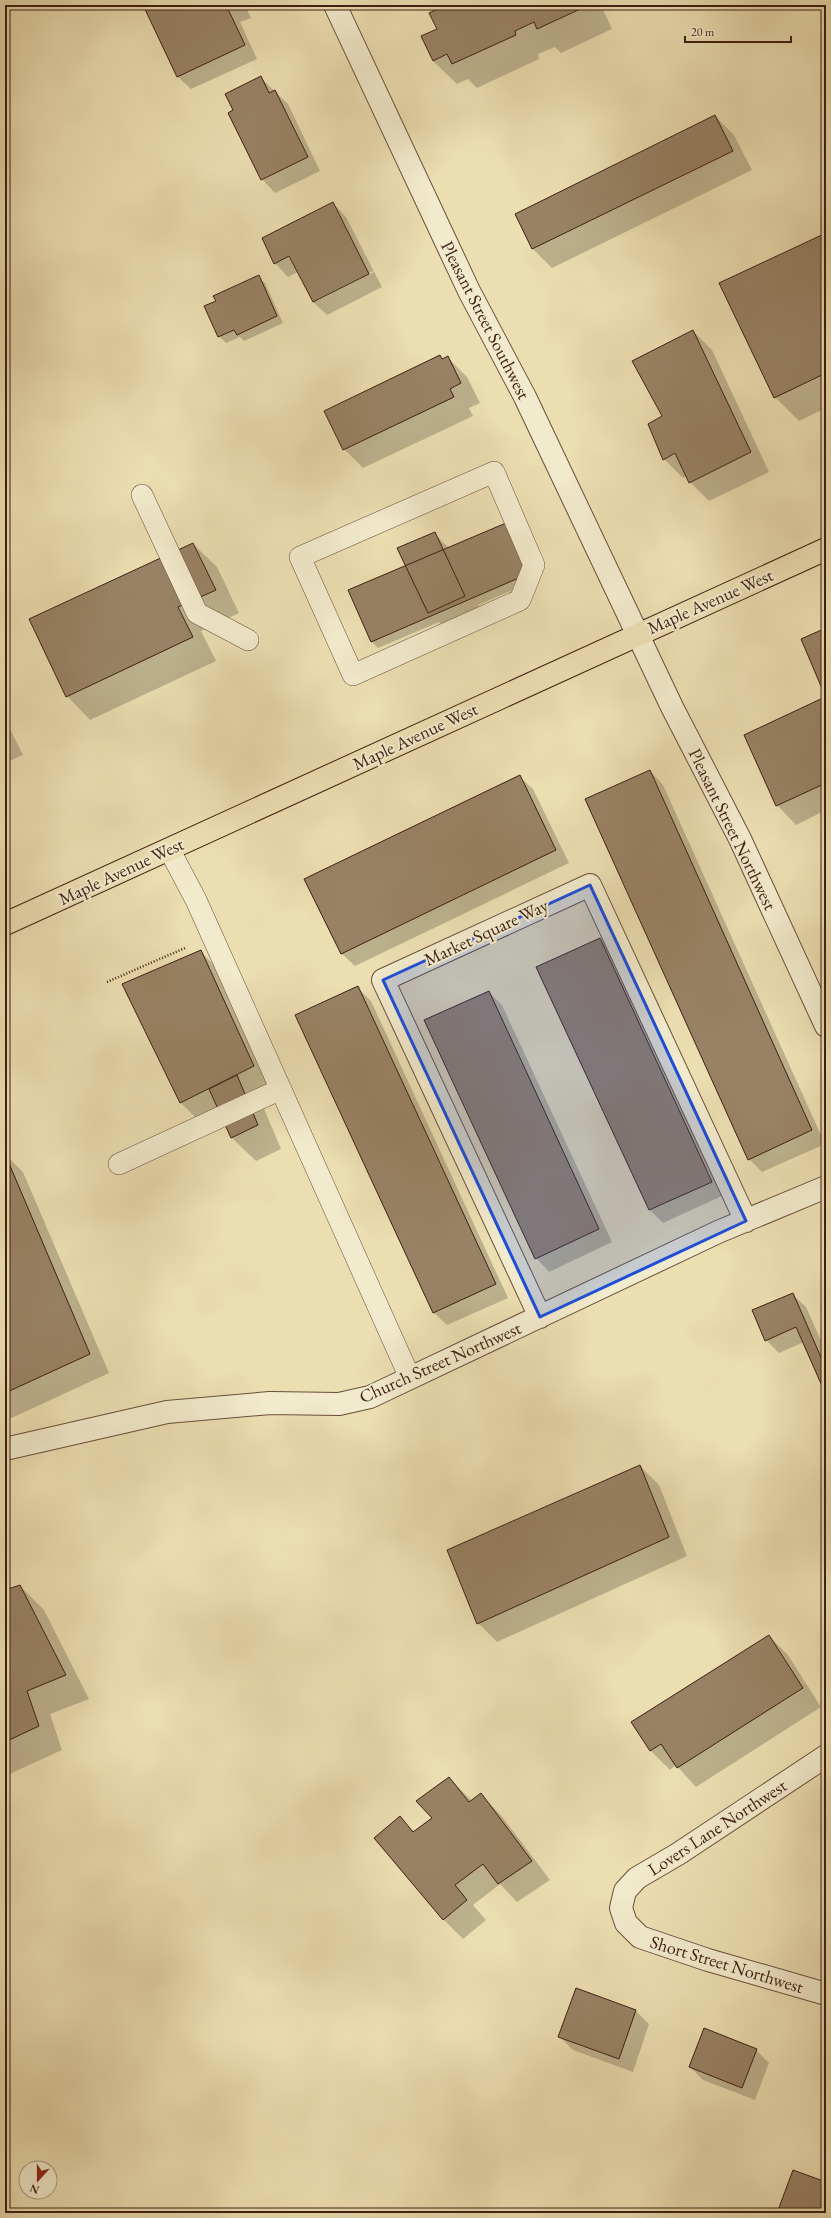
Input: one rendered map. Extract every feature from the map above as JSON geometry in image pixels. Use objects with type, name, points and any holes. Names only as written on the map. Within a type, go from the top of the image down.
[{"type":"main road","name":"Maple Avenue West","points":[[5,924],[637,634],[826,549]]},
{"type":"street","name":"Pleasant Street Southwest","points":[[335,5],[469,291],[525,397],[637,634]]},
{"type":"street","name":"Pleasant Street Northwest","points":[[637,634],[672,707],[740,839],[826,1026]]},
{"type":"street","name":"Market Square Way","points":[[540,1317],[382,980],[590,885],[746,1221]]},
{"type":"street","name":"Church Street Northwest","points":[[5,1449],[167,1412],[270,1403],[339,1404],[370,1397],[718,1232],[826,1187]]},
{"type":"street","name":"Lovers Lane Northwest","points":[[621,1908],[625,1891],[637,1878],[678,1854],[826,1756]]},
{"type":"street","name":"Short Street Northwest","points":[[621,1908],[626,1923],[640,1937],[708,1960],[826,1994]]},
{"type":"lane","points":[[494,472],[534,565],[520,600],[352,675],[300,557],[494,472]]},
{"type":"lane","points":[[142,495],[197,613],[248,640]]},
{"type":"lane","points":[[169,849],[212,936],[410,1378]]},
{"type":"lane","points":[[119,1164],[281,1089]]},
{"type":"path","points":[[107,982],[212,936]]},
{"type":"highlighted area","points":[[590,885],[746,1221],[540,1317],[383,980]]},
{"type":"building","points":[[143,5],[236,5],[228,9],[245,45],[177,77]]},
{"type":"building","points":[[446,5],[589,5],[537,29],[534,22],[515,31],[516,35],[452,64],[447,54],[433,61],[421,36],[437,29],[429,13]]},
{"type":"building","points":[[261,76],[269,93],[275,90],[308,157],[261,180],[228,113],[233,110],[225,94]]},
{"type":"building","points":[[715,115],[733,151],[532,249],[515,214]]},
{"type":"building","points":[[333,202],[369,274],[313,302],[289,256],[274,264],[262,238]]},
{"type":"building","points":[[826,233],[826,373],[774,398],[719,283]]},
{"type":"building","points":[[259,275],[277,316],[237,335],[234,330],[218,337],[204,306],[216,301],[213,296]]},
{"type":"building","points":[[693,330],[751,452],[689,483],[675,453],[663,460],[648,424],[662,416],[632,361]]},
{"type":"building","points":[[440,355],[442,359],[448,356],[461,383],[450,389],[454,397],[343,450],[324,411]]},
{"type":"building","points":[[506,523],[528,574],[371,642],[348,590]]},
{"type":"building","points":[[435,532],[465,596],[428,613],[397,548]]},
{"type":"building","points":[[193,543],[216,590],[178,607],[193,637],[66,697],[29,619]]},
{"type":"building","points":[[826,628],[826,698],[801,639]]},
{"type":"building","points":[[825,697],[826,783],[776,806],[744,735]]},
{"type":"building","points":[[650,770],[812,1130],[748,1160],[585,799]]},
{"type":"building","points":[[520,775],[556,850],[341,954],[304,879]]},
{"type":"building","points":[[600,938],[712,1182],[649,1210],[536,967]]},
{"type":"building","points":[[201,950],[254,1066],[180,1103],[122,984]]},
{"type":"building","points":[[358,986],[496,1284],[433,1313],[295,1015]]},
{"type":"building","points":[[489,991],[599,1229],[535,1259],[424,1020]]},
{"type":"building","points":[[237,1075],[258,1125],[231,1138],[209,1089]]},
{"type":"building","points":[[5,1154],[90,1354],[5,1393]]},
{"type":"building","points":[[793,1293],[823,1362],[826,1360],[826,1395],[796,1327],[765,1341],[752,1310]]},
{"type":"building","points":[[640,1465],[669,1537],[477,1624],[447,1550]]},
{"type":"building","points":[[20,1585],[66,1675],[27,1691],[39,1726],[5,1742],[5,1590]]},
{"type":"building","points":[[769,1635],[803,1688],[677,1768],[661,1744],[650,1751],[631,1722]]},
{"type":"building","points":[[449,1777],[469,1802],[481,1793],[532,1861],[498,1884],[483,1864],[455,1885],[467,1900],[443,1920],[374,1838],[400,1816],[413,1832],[432,1818],[416,1801]]},
{"type":"building","points":[[576,1988],[636,2010],[619,2059],[558,2037]]},
{"type":"building","points":[[704,2028],[757,2049],[742,2088],[689,2067]]},
{"type":"building","points":[[793,2170],[826,2182],[826,2213],[777,2213]]}]
